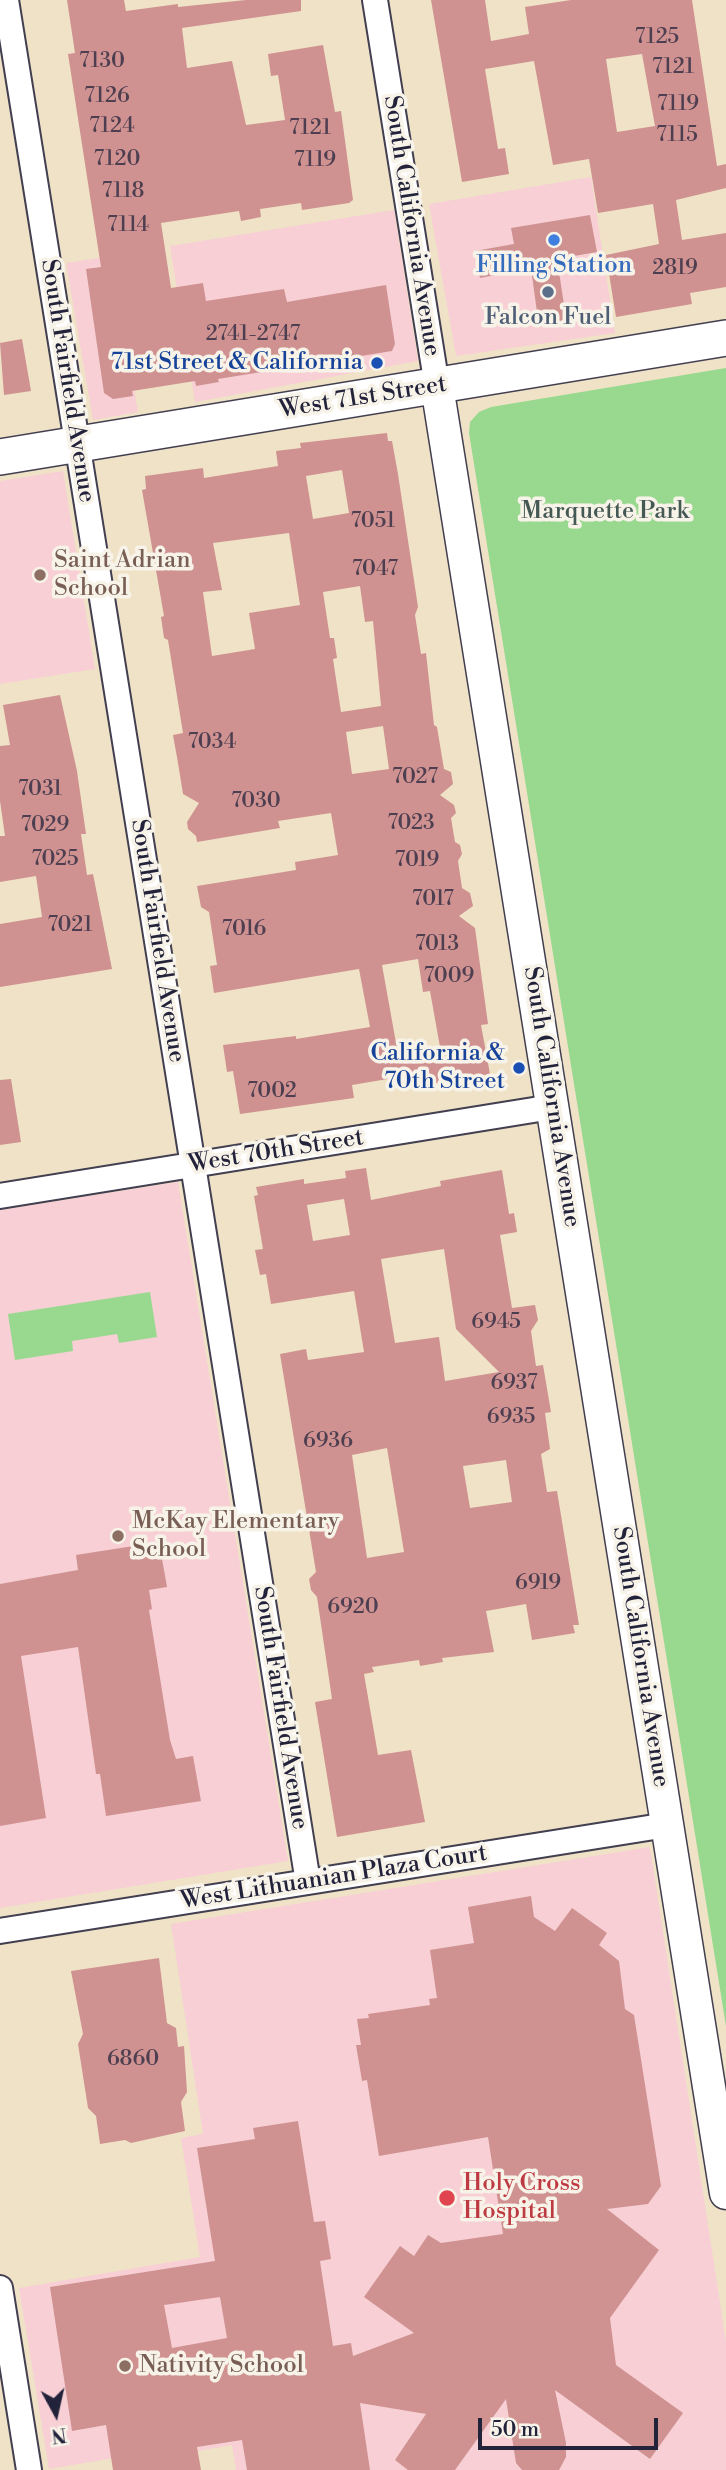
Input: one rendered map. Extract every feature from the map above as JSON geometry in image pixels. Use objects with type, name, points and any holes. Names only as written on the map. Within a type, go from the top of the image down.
[{"type":"main road","name":"West 71st Street","points":[[0,457],[726,338]]},
{"type":"street","name":"South Fairfield Avenue","points":[[6,0],[308,1882]]},
{"type":"street","name":"South California Avenue","points":[[375,0],[726,2193]]},
{"type":"street","name":"West 70th Street","points":[[0,1196],[552,1107]]},
{"type":"street","name":"West Lithuanian Plaza Court","points":[[0,1931],[667,1825]]},
{"type":"street","points":[[0,2288],[29,2470]]},
{"type":"shaded area","points":[[591,177],[615,333],[456,356],[429,204]]},
{"type":"shaded area","points":[[394,210],[418,361],[195,402],[170,246]]},
{"type":"shaded area","points":[[112,256],[138,412],[93,420],[66,263]]},
{"type":"shaded area","name":"Saint Adrian School","points":[[63,471],[95,669],[0,684],[0,481]]},
{"type":"shaded area","name":"McKay Elementary School","points":[[178,1182],[288,1861],[0,1908],[0,1210]]},
{"type":"shaded area","name":"Holy Cross Hospital","points":[[650,1847],[726,2342],[726,2470],[236,2470],[232,2445],[198,2451],[197,2444],[49,2469],[19,2288],[200,2257],[181,2138],[203,2134],[171,1924]]},
{"type":"green space","name":"Marquette Park","points":[[726,368],[726,2026],[469,433],[470,422],[479,412],[491,407]]},
{"type":"green space","points":[[150,1292],[157,1337],[119,1343],[117,1334],[72,1341],[73,1351],[15,1360],[8,1314]]},
{"type":"building","points":[[67,0],[124,0],[126,11],[178,4],[178,7],[246,0],[301,0],[301,11],[182,28],[187,68],[232,61],[246,125],[285,120],[278,75],[271,76],[268,54],[323,45],[335,112],[341,111],[353,200],[349,203],[302,210],[301,203],[260,209],[261,217],[241,221],[239,211],[161,223],[171,288],[203,283],[206,301],[284,289],[287,302],[386,285],[395,344],[392,351],[218,379],[219,382],[196,386],[195,381],[132,391],[133,396],[113,399],[104,393],[86,269],[101,267],[68,54],[75,53]]},
{"type":"building","points":[[431,0],[485,0],[491,41],[529,34],[525,7],[571,0],[692,0],[717,166],[726,164],[726,188],[676,200],[682,240],[726,233],[726,287],[690,293],[692,304],[616,317],[606,255],[659,244],[653,204],[598,213],[589,159],[553,165],[534,61],[485,69],[498,149],[505,148],[509,174],[462,182]],"holes":[[[642,54],[655,126],[617,132],[606,59]]]},
{"type":"building","points":[[590,215],[597,252],[557,259],[567,324],[539,327],[531,268],[480,278],[475,251],[514,244],[511,228]]},
{"type":"building","points":[[22,339],[31,391],[4,395],[0,343]]},
{"type":"building","points":[[387,433],[388,441],[392,441],[418,607],[415,615],[421,654],[426,653],[434,725],[437,727],[444,769],[451,772],[453,784],[440,795],[454,805],[456,813],[451,818],[455,842],[460,845],[462,854],[458,861],[462,888],[470,893],[473,906],[459,916],[475,928],[488,1024],[481,1025],[490,1074],[431,1084],[429,1072],[352,1085],[354,1098],[240,1114],[233,1071],[227,1072],[223,1045],[296,1036],[296,1039],[370,1027],[359,969],[214,993],[210,966],[217,965],[209,912],[201,907],[197,886],[296,870],[295,862],[338,855],[331,813],[278,821],[280,828],[197,842],[196,836],[188,829],[187,822],[199,803],[183,794],[173,735],[183,733],[168,640],[164,638],[161,617],[164,616],[142,490],[146,489],[145,476],[203,468],[204,478],[278,466],[276,451],[301,448],[300,443]],"holes":[[[342,470],[349,513],[313,519],[306,476]],[[289,533],[300,605],[249,613],[255,649],[212,656],[203,592],[222,590],[213,543]],[[360,586],[365,622],[373,621],[381,706],[341,712],[333,659],[337,658],[334,638],[330,638],[323,592]],[[383,726],[389,769],[352,774],[346,732]],[[418,959],[423,992],[430,991],[440,1047],[398,1054],[382,965]]]},
{"type":"building","points":[[60,695],[77,771],[86,834],[81,834],[87,875],[93,874],[112,969],[0,987],[0,924],[42,917],[36,876],[0,882],[0,836],[5,836],[0,801],[0,746],[10,745],[3,705]]},
{"type":"building","points":[[11,1079],[21,1142],[0,1145],[0,1080]]},
{"type":"building","points":[[366,1168],[371,1200],[441,1186],[440,1181],[502,1170],[509,1214],[514,1213],[517,1232],[500,1235],[512,1308],[535,1305],[538,1320],[531,1331],[536,1366],[543,1365],[551,1412],[545,1413],[550,1449],[541,1454],[547,1492],[557,1491],[579,1625],[573,1625],[575,1633],[532,1640],[526,1604],[486,1611],[494,1652],[442,1658],[443,1662],[420,1666],[419,1660],[372,1667],[374,1672],[364,1674],[378,1755],[411,1750],[425,1822],[337,1837],[315,1702],[332,1699],[317,1597],[311,1590],[309,1579],[316,1572],[280,1354],[306,1349],[308,1360],[364,1352],[354,1291],[271,1304],[266,1274],[260,1275],[255,1250],[263,1249],[254,1196],[258,1195],[256,1187],[304,1179],[304,1184],[346,1178],[345,1171]],"holes":[[[344,1199],[350,1235],[313,1241],[307,1205]],[[444,1249],[456,1329],[499,1372],[445,1381],[439,1337],[395,1343],[381,1259]],[[387,1448],[404,1552],[367,1558],[352,1455]],[[506,1460],[512,1502],[470,1508],[463,1466]]]},
{"type":"building","points":[[159,1542],[167,1587],[149,1590],[152,1609],[149,1610],[170,1740],[176,1759],[193,1756],[201,1801],[106,1816],[100,1774],[96,1774],[78,1647],[21,1656],[46,1818],[0,1826],[0,1584],[78,1570],[76,1555]]},
{"type":"building","name":"Holy Cross Hospital","points":[[531,1896],[534,1917],[555,1931],[572,1908],[607,1933],[599,1945],[619,1961],[625,2009],[634,2015],[661,2186],[648,2204],[607,2209],[659,2250],[610,2318],[616,2365],[683,2413],[650,2459],[555,2390],[566,2443],[566,2457],[559,2470],[522,2470],[516,2463],[506,2399],[455,2470],[408,2470],[395,2460],[426,2414],[360,2403],[370,2470],[247,2470],[242,2440],[197,2447],[201,2470],[113,2470],[106,2425],[72,2431],[50,2287],[215,2261],[197,2148],[255,2139],[253,2128],[298,2121],[314,2222],[325,2221],[331,2259],[320,2261],[333,2346],[351,2343],[353,2356],[414,2333],[364,2297],[400,2246],[414,2256],[428,2235],[441,2243],[503,2234],[488,2137],[379,2156],[367,2080],[362,2081],[356,2045],[361,2045],[357,2019],[369,2018],[368,2014],[430,2005],[429,1999],[437,1998],[430,1950],[474,1943],[468,1907]],"holes":[[[220,2297],[227,2338],[172,2348],[164,2305]]]},
{"type":"building","points":[[159,1958],[167,2023],[176,2028],[178,2047],[184,2046],[187,2092],[181,2102],[185,2131],[131,2143],[125,2140],[100,2144],[96,2116],[88,2108],[78,2044],[83,2034],[71,1971]]},
{"type":"place","name":"Filling Station","points":[[554,240]]},
{"type":"place","name":"Falcon Fuel","points":[[548,292]]},
{"type":"place","name":"71st Street & California","points":[[377,363]]},
{"type":"place","name":"Saint Adrian School","points":[[40,575]]},
{"type":"place","name":"California & 70th Street","points":[[519,1068]]},
{"type":"place","name":"McKay Elementary School","points":[[118,1536]]},
{"type":"place","name":"Holy Cross Hospital","points":[[447,2198]]},
{"type":"place","name":"Nativity School","points":[[125,2366]]}]
